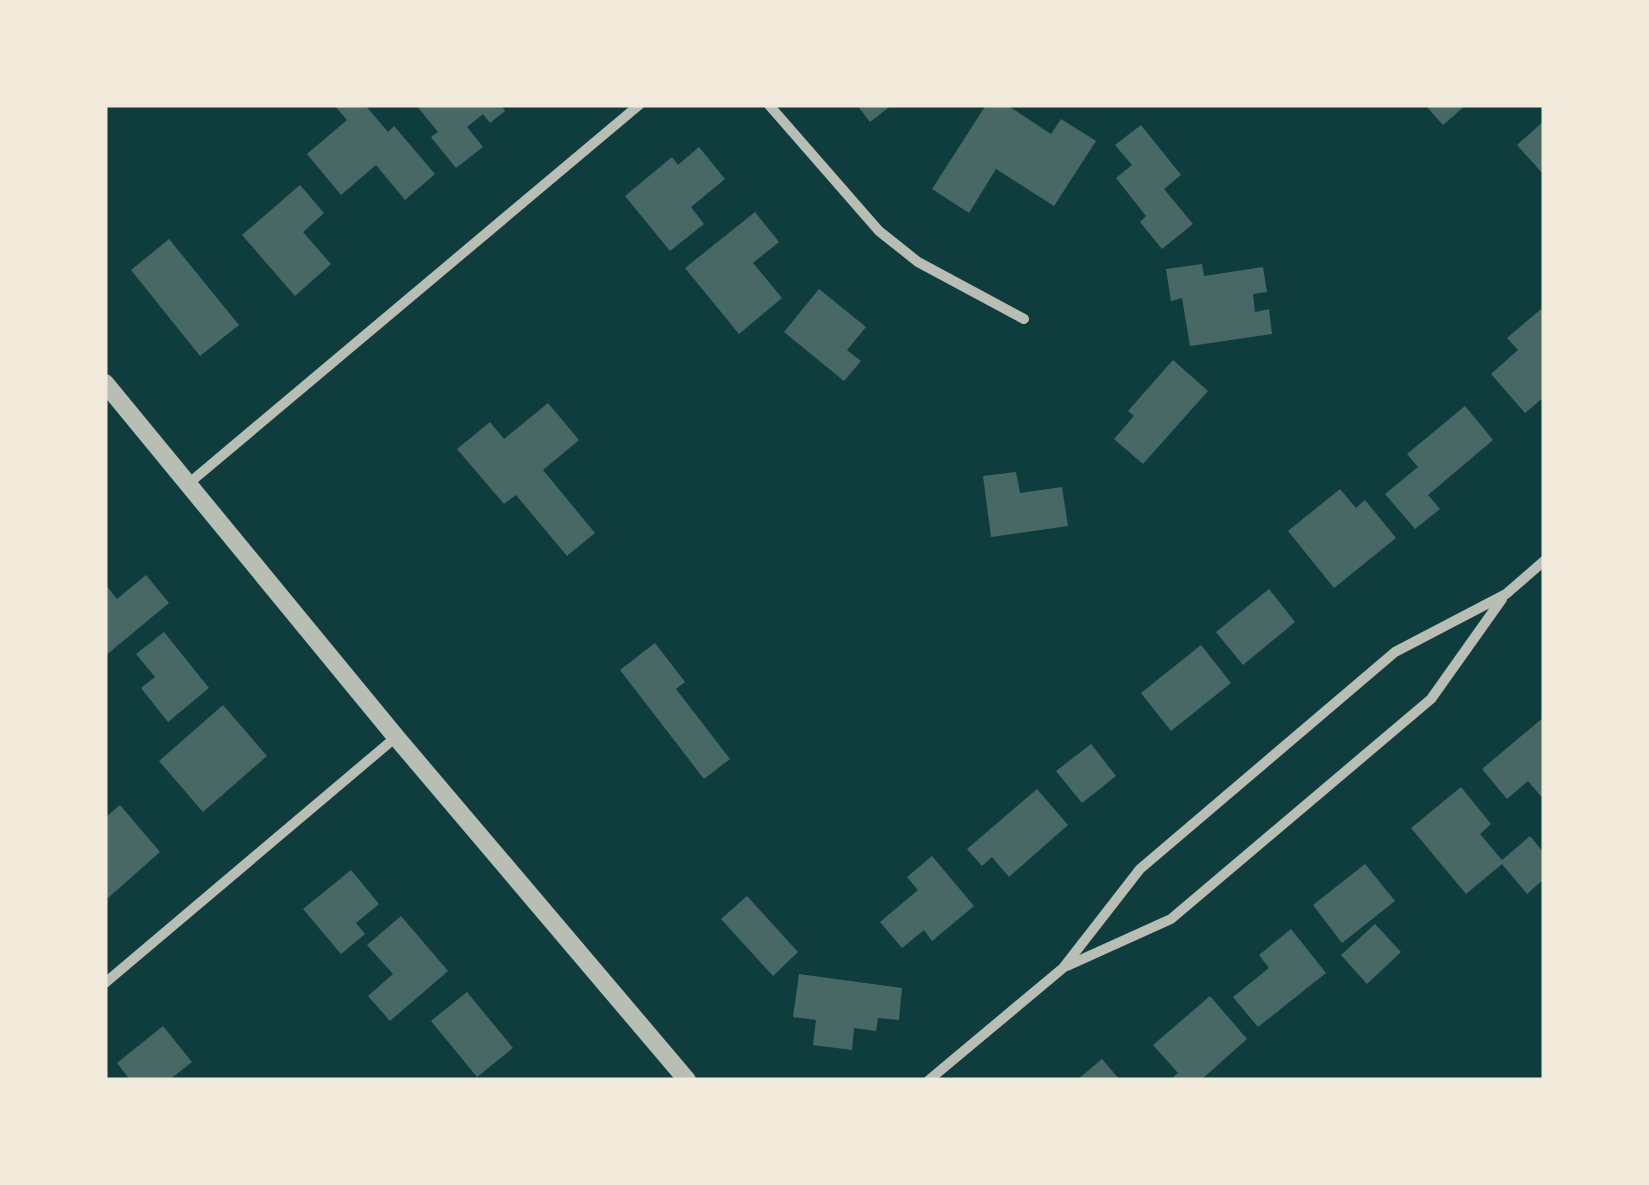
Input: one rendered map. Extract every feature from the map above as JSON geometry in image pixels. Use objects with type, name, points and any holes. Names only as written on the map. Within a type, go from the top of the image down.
[{"type":"street","points":[[188,484],[639,105]]},
{"type":"street","points":[[768,105],[879,231],[918,262],[1024,319]]},
{"type":"street","points":[[105,383],[396,737],[687,1080]]},
{"type":"street","points":[[929,1080],[1063,968],[1140,869],[1395,652],[1506,594],[1544,561]]},
{"type":"street","points":[[1063,968],[1171,919],[1431,699],[1506,594]]},
{"type":"street","points":[[105,982],[396,737]]},
{"type":"building","points":[[334,105],[365,105],[388,132],[394,126],[435,174],[405,200],[376,165],[341,195],[307,154],[347,120]]},
{"type":"building","points":[[416,105],[501,105],[505,111],[490,123],[483,114],[467,127],[483,147],[456,168],[431,137],[438,132]]},
{"type":"building","points":[[857,105],[892,105],[870,122]]},
{"type":"building","points":[[986,105],[1007,105],[1051,134],[1061,119],[1096,141],[1054,206],[996,169],[969,213],[932,189]]},
{"type":"building","points":[[1425,105],[1466,105],[1443,125]]},
{"type":"building","points":[[1544,121],[1544,175],[1517,145]]},
{"type":"building","points":[[1141,125],[1181,175],[1164,189],[1193,224],[1162,249],[1140,222],[1146,216],[1116,178],[1132,165],[1115,145]]},
{"type":"building","points":[[699,147],[725,179],[691,207],[704,224],[670,251],[625,196],[672,157],[678,165]]},
{"type":"building","points":[[300,185],[324,213],[303,232],[331,264],[295,296],[242,235]]},
{"type":"building","points":[[755,212],[779,242],[753,263],[782,298],[739,334],[685,268]]},
{"type":"building","points":[[169,239],[239,325],[200,356],[131,270]]},
{"type":"building","points":[[1202,264],[1204,276],[1263,267],[1267,292],[1253,294],[1255,312],[1269,309],[1272,334],[1190,346],[1182,298],[1171,301],[1166,269]]},
{"type":"building","points":[[819,289],[866,327],[847,350],[861,361],[844,381],[784,332]]},
{"type":"building","points":[[1541,309],[1544,397],[1525,413],[1491,374],[1518,350],[1507,338]]},
{"type":"building","points":[[1173,360],[1208,391],[1143,464],[1114,439],[1134,416],[1128,411]]},
{"type":"building","points":[[548,403],[579,440],[543,470],[595,533],[567,556],[516,495],[504,504],[457,449],[490,422],[504,439]]},
{"type":"building","points":[[1465,406],[1493,440],[1428,495],[1440,509],[1415,529],[1385,494],[1418,467],[1407,454]]},
{"type":"building","points":[[1016,472],[1020,493],[1062,487],[1068,526],[991,537],[983,476]]},
{"type":"building","points":[[1340,489],[1356,508],[1365,500],[1396,538],[1334,588],[1288,531]]},
{"type":"building","points":[[146,575],[169,603],[105,656],[105,584],[117,599]]},
{"type":"building","points":[[1269,589],[1295,622],[1243,665],[1216,632]]},
{"type":"building","points":[[164,632],[209,688],[168,722],[141,688],[155,677],[136,654]]},
{"type":"building","points":[[655,643],[685,682],[676,689],[730,759],[704,779],[620,670]]},
{"type":"building","points":[[1201,645],[1231,683],[1171,731],[1141,693]]},
{"type":"building","points":[[223,705],[267,756],[203,812],[159,761]]},
{"type":"building","points":[[1544,717],[1544,800],[1528,781],[1507,799],[1482,769]]},
{"type":"building","points":[[1091,744],[1116,776],[1082,803],[1056,771]]},
{"type":"building","points":[[1461,787],[1491,824],[1480,834],[1502,860],[1530,836],[1544,853],[1544,879],[1527,894],[1502,864],[1466,894],[1411,828]]},
{"type":"building","points":[[1037,789],[1068,825],[1009,877],[992,857],[982,866],[967,849]]},
{"type":"building","points":[[120,805],[160,852],[108,898],[105,818]]},
{"type":"building","points":[[932,856],[974,906],[932,941],[924,930],[902,948],[880,922],[918,890],[907,877]]},
{"type":"building","points":[[1365,864],[1395,901],[1342,943],[1313,905]]},
{"type":"building","points":[[351,870],[379,904],[356,923],[365,934],[341,954],[303,909]]},
{"type":"building","points":[[747,896],[798,952],[773,976],[721,919]]},
{"type":"building","points":[[401,916],[448,971],[390,1021],[368,996],[393,974],[367,945]]},
{"type":"building","points":[[1375,924],[1401,952],[1367,984],[1341,955]]},
{"type":"building","points":[[1291,929],[1326,973],[1258,1027],[1233,997],[1269,968],[1259,955]]},
{"type":"building","points":[[799,974],[902,988],[899,1020],[878,1018],[876,1031],[854,1028],[852,1050],[813,1045],[816,1020],[793,1017]]},
{"type":"building","points":[[467,992],[513,1048],[477,1077],[431,1021]]},
{"type":"building","points":[[1210,996],[1247,1039],[1201,1080],[1170,1080],[1178,1073],[1153,1045]]},
{"type":"building","points":[[163,1026],[192,1062],[169,1080],[130,1080],[117,1063]]},
{"type":"building","points":[[1102,1059],[1120,1080],[1077,1080]]}]
